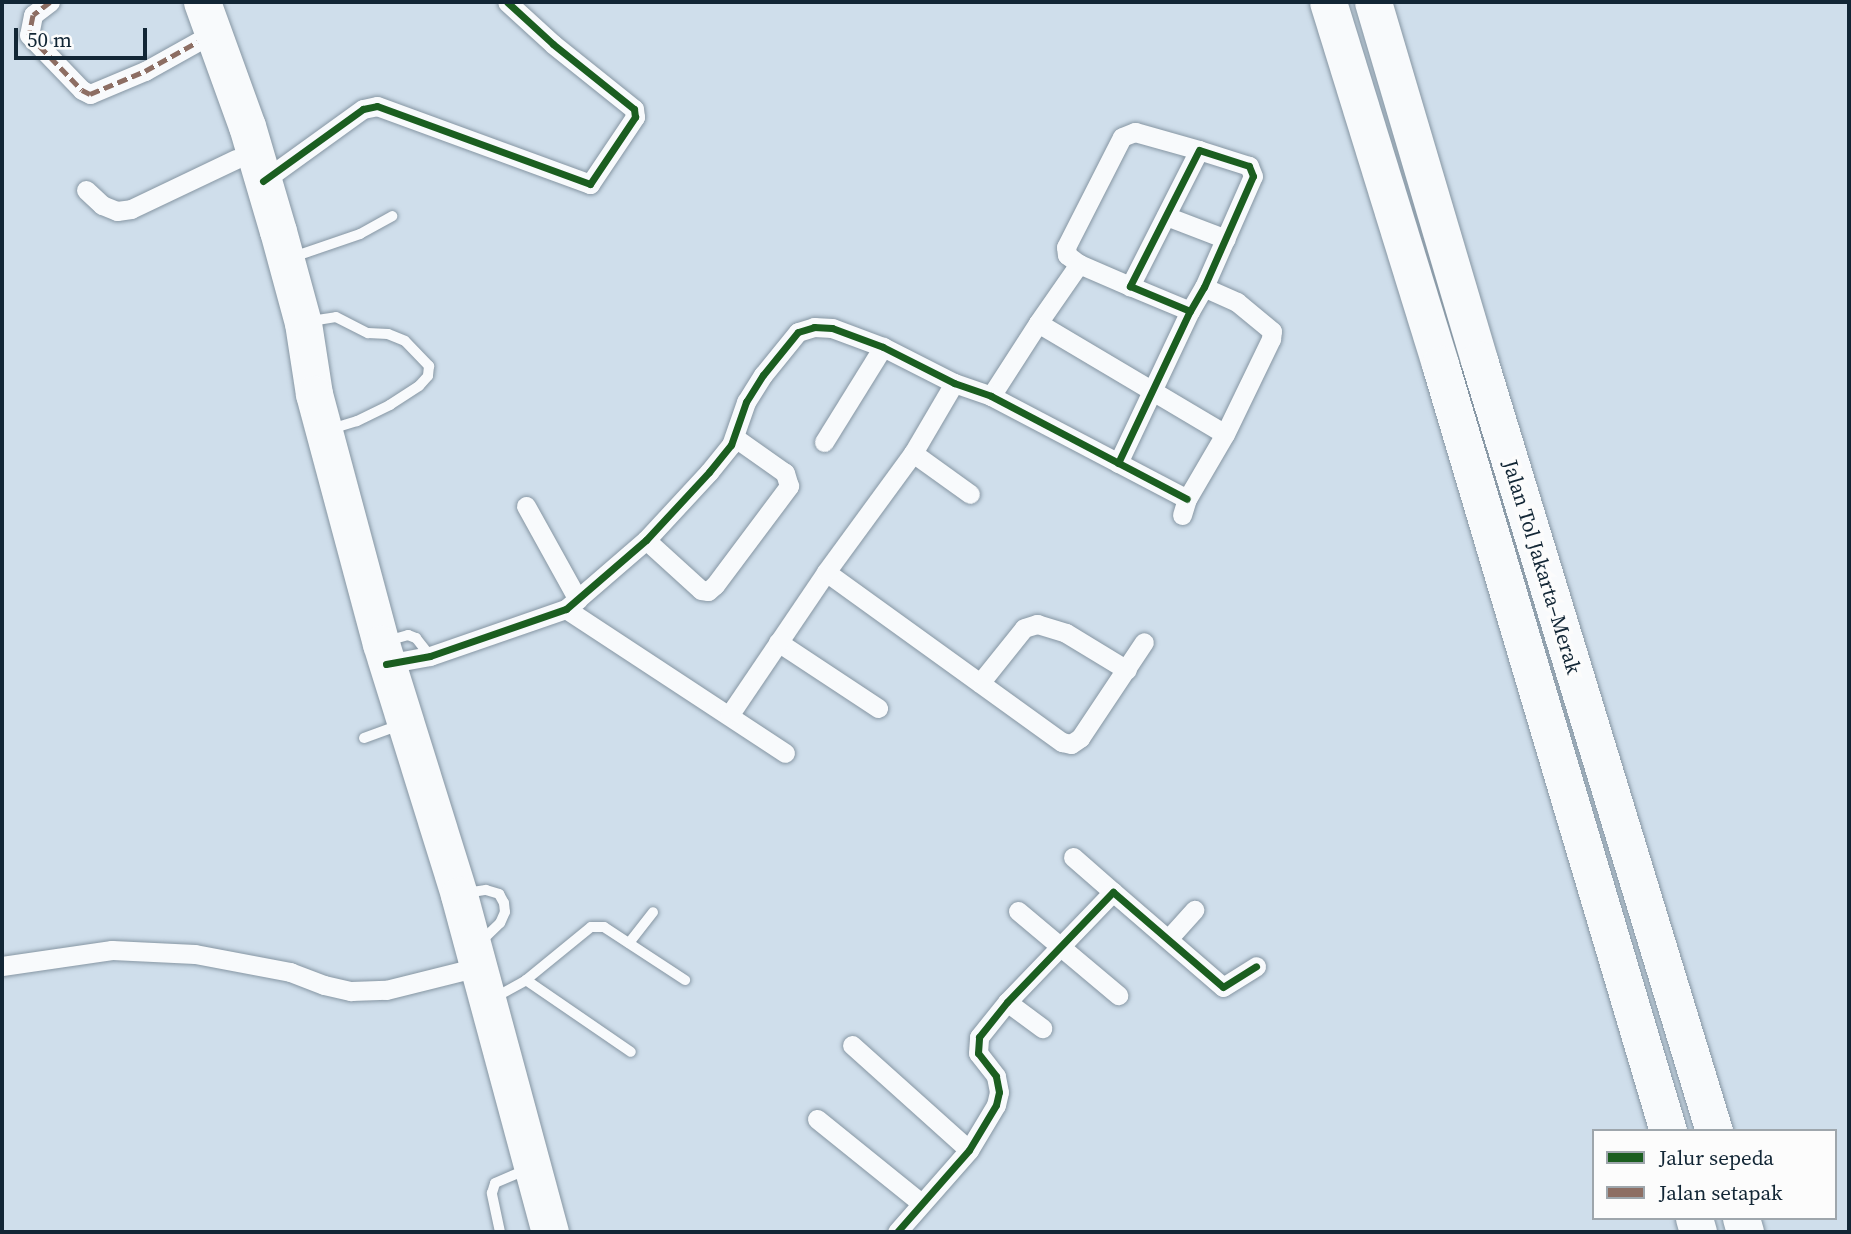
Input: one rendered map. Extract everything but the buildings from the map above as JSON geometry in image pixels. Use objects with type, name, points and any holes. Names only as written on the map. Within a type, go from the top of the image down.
[{"type":"highway","points":[[182,2],[286,259],[303,323],[314,394],[383,654],[459,895],[550,1232]]},
{"type":"highway","points":[[202,2],[250,170],[286,352],[314,394]]},
{"type":"highway","name":"Jalan Tol Jakarta–Merak","points":[[1328,2],[1440,363],[1667,1129]]},
{"type":"highway","name":"Jalan Tol Jakarta–Merak","points":[[1373,2],[1713,1129]]},
{"type":"street","points":[[50,2],[33,15],[29,35],[82,90],[90,94],[145,71],[197,42]]},
{"type":"street","points":[[86,190],[102,205],[117,211],[131,209],[250,170],[363,109],[377,106],[590,184],[632,122],[634,109],[508,2]]},
{"type":"street","points":[[1118,463],[1189,311],[1204,288],[1253,176],[1249,166],[1135,132],[1122,137],[1066,247],[1067,255],[1080,264],[1189,311]]},
{"type":"street","points":[[1130,286],[1199,150]]},
{"type":"street","points":[[1166,216],[1226,239]]},
{"type":"street","points":[[991,396],[1080,264]]},
{"type":"street","points":[[383,654],[430,656],[572,605],[646,540],[709,472],[734,437],[746,402],[799,332],[814,327],[832,328],[883,347],[954,383],[991,396],[1118,463],[1185,507],[1268,348],[1272,331],[1237,302],[1204,288]]},
{"type":"street","points":[[1038,323],[1225,434]]},
{"type":"street","points":[[824,442],[883,347]]},
{"type":"street","points":[[730,714],[826,572],[913,453],[954,383]]},
{"type":"street","points":[[646,540],[701,590],[708,591],[715,585],[789,486],[785,473],[734,437]]},
{"type":"street","points":[[913,453],[970,494]]},
{"type":"street","points":[[526,506],[572,605],[785,753]]},
{"type":"street","points":[[826,572],[1062,741],[1071,744],[1080,738],[1144,642]]},
{"type":"street","points":[[980,682],[1024,628],[1037,624],[1066,633],[1127,670]]},
{"type":"street","points":[[778,642],[878,708]]},
{"type":"street","points":[[1073,857],[1223,987],[1256,966]]},
{"type":"street","points":[[897,1232],[969,1150],[996,1105],[999,1091],[996,1076],[978,1053],[979,1037],[1007,1002],[1113,892]]},
{"type":"street","points":[[1169,938],[1194,910]]},
{"type":"street","points":[[1018,911],[1118,995]]},
{"type":"street","points":[[2,966],[112,950],[195,954],[290,972],[351,991],[386,990],[480,972]]},
{"type":"street","points":[[1007,1002],[1042,1028]]},
{"type":"street","points":[[852,1045],[969,1150]]},
{"type":"street","points":[[817,1119],[921,1203]]},
{"type":"lane","points":[[286,259],[360,234],[392,216]]},
{"type":"lane","points":[[303,323],[336,317],[368,333],[388,334],[405,341],[429,366],[428,376],[419,386],[390,405],[357,421],[324,431]]},
{"type":"lane","points":[[364,737],[405,724]]},
{"type":"lane","points":[[629,943],[653,912]]},
{"type":"lane","points":[[526,979],[591,927],[604,927],[685,980]]},
{"type":"lane","points":[[480,972],[526,979],[631,1052]]},
{"type":"lane","points":[[500,1232],[492,1193],[495,1183],[533,1167]]},
{"type":"marked path","points":[[50,2],[33,15],[29,35],[82,90],[90,94],[145,71],[197,42]]},
{"type":"cycle path","points":[[263,181],[363,109],[377,106],[590,184],[635,117],[634,109],[553,44],[507,2]]},
{"type":"cycle path","points":[[1118,463],[1204,287],[1253,176],[1249,166],[1199,150],[1130,286],[1190,311]]},
{"type":"cycle path","points":[[386,664],[430,656],[566,609],[646,540],[709,472],[731,445],[746,402],[763,375],[798,332],[814,327],[832,328],[883,347],[954,383],[991,396],[1187,499]]},
{"type":"cycle path","points":[[897,1232],[969,1150],[996,1105],[999,1092],[996,1076],[978,1053],[979,1037],[1007,1002],[1113,892],[1223,987],[1256,966]]}]
